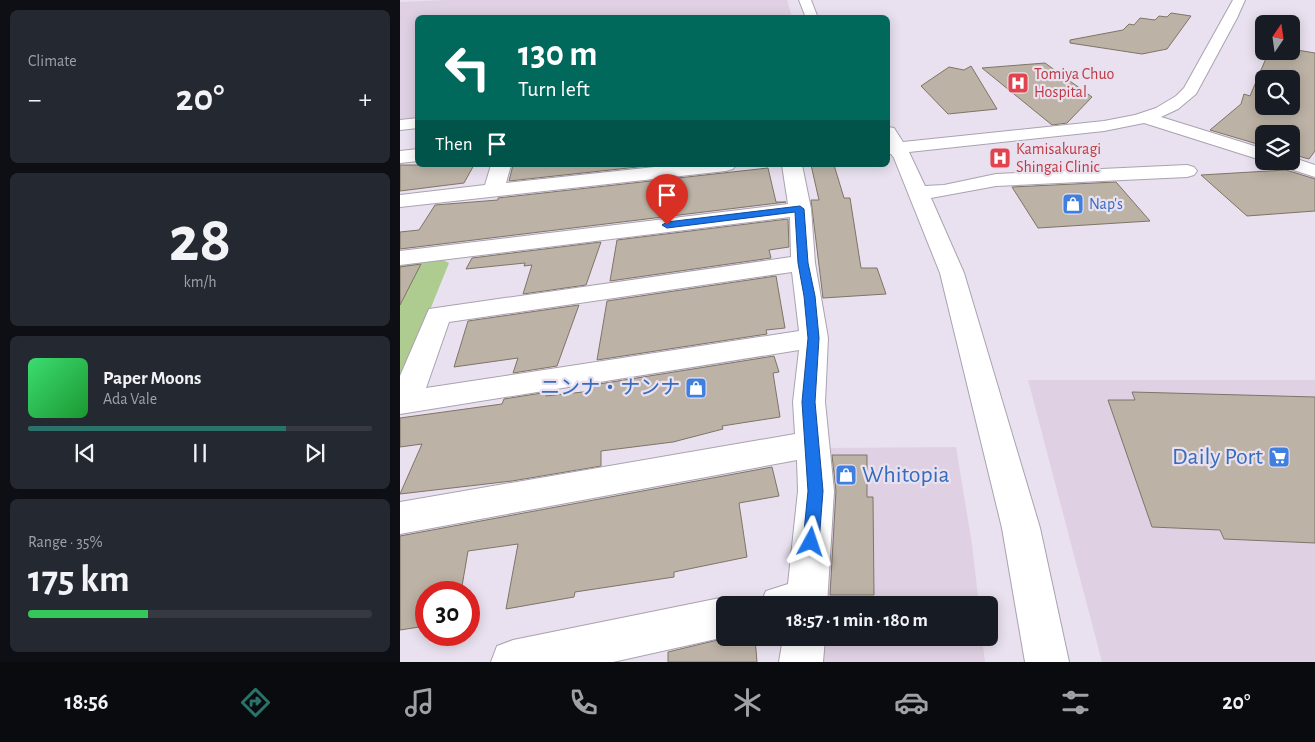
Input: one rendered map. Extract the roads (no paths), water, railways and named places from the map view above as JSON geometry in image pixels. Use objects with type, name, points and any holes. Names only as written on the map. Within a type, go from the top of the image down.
[{"type":"street","points":[[805,0],[811,15]]},
{"type":"street","points":[[1047,662],[1021,528],[985,389],[952,273],[918,193],[891,143],[1104,126],[1143,117],[1166,109],[1182,100],[1190,91],[1239,0]]},
{"type":"street","points":[[1143,117],[1255,152]]},
{"type":"street","points":[[400,125],[415,123]]},
{"type":"street","points":[[400,157],[415,155]]},
{"type":"street","points":[[1300,166],[1315,170]]},
{"type":"street","points":[[493,191],[500,167]]},
{"type":"street","points":[[400,201],[708,167]]},
{"type":"street","points":[[792,167],[800,209],[803,263],[814,338],[809,402],[816,491],[802,596]]},
{"type":"street","points":[[918,193],[944,191],[996,180],[1187,171]]},
{"type":"street","points":[[400,258],[800,209]]},
{"type":"street","points":[[402,403],[438,315],[803,263]]},
{"type":"street","points":[[402,403],[814,338]]},
{"type":"street","points":[[400,518],[812,444]]},
{"type":"street","points":[[513,662],[716,619]]},
{"type":"street","points":[[801,646],[801,662]]},
{"type":"place","name":"Tomiya Chuo Hospital","points":[[1018,83]]},
{"type":"place","name":"Kamisakuragi Shingai Clinic","points":[[1000,158]]},
{"type":"place","name":"Nap's","points":[[1073,204]]},
{"type":"place","name":"ニンナ・ナンナ","points":[[696,388]]},
{"type":"place","name":"Daily Port","points":[[1279,457]]},
{"type":"place","name":"Whitopia","points":[[846,475]]}]
